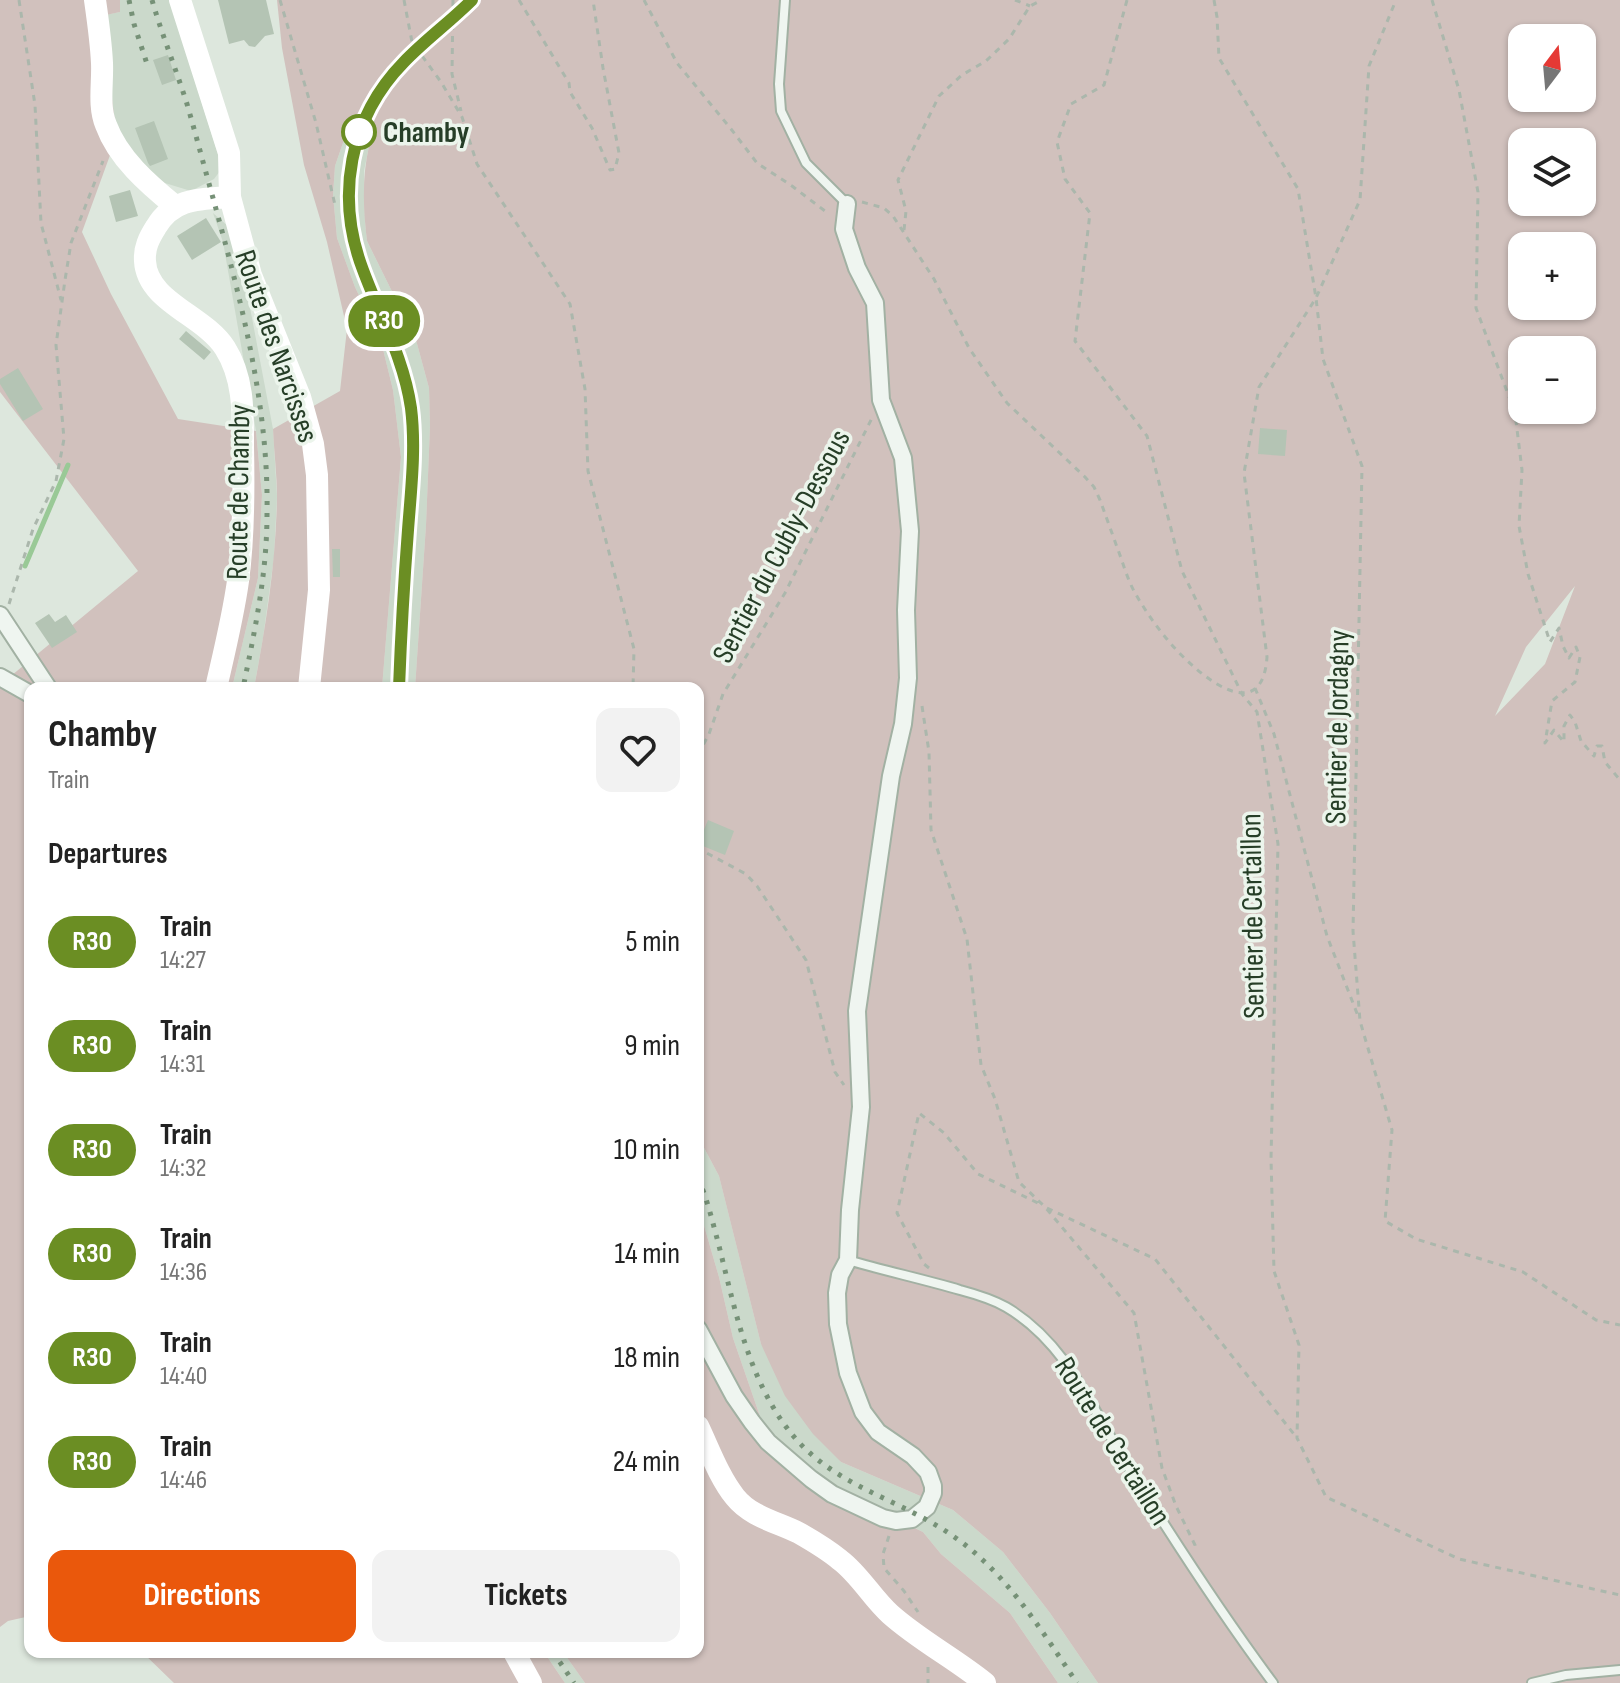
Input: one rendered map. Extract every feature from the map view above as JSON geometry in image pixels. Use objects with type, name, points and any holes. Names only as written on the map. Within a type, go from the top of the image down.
[{"type":"street","points":[[95,0],[102,62],[104,123],[115,146],[153,188],[175,206],[201,199],[230,197]]},
{"type":"street","name":"Route des Narcisses","points":[[180,0],[229,153],[230,197],[251,275],[300,397],[313,444],[317,475],[319,590],[310,682]]},
{"type":"street","points":[[704,1340],[734,1396],[768,1442],[811,1479],[832,1494],[883,1518],[896,1521],[912,1519],[927,1507],[933,1493],[928,1472],[922,1464],[878,1432],[863,1412],[852,1387],[838,1324],[837,1293],[840,1275],[848,1260],[861,1107],[857,1011],[908,678],[906,610],[910,531],[903,458],[881,400],[875,303],[857,268],[844,229],[847,204]]},
{"type":"street","name":"Route de Chamby","points":[[175,206],[161,218],[148,239],[145,264],[148,277],[157,290],[208,328],[226,349],[240,383],[243,407],[243,493],[238,579],[217,682]]},
{"type":"street","points":[[1,624],[44,682]]},
{"type":"street","points":[[0,677],[24,691]]},
{"type":"street","points":[[704,1438],[726,1483],[746,1508],[799,1534],[845,1563],[886,1611],[985,1683]]},
{"type":"street","points":[[517,1658],[531,1683]]},
{"type":"lane","points":[[785,0],[779,84],[781,111],[806,163],[847,204]]},
{"type":"lane","name":"Route de Certaillon","points":[[848,1260],[945,1285],[1003,1305],[1049,1341],[1067,1362],[1127,1465],[1240,1639],[1273,1683]]},
{"type":"lane","points":[[1532,1683],[1575,1673],[1620,1670]]},
{"type":"path","points":[[19,0],[35,105],[41,223],[62,302]]},
{"type":"path","points":[[280,0],[316,123],[335,205]]},
{"type":"path","points":[[404,0],[412,42],[462,117]]},
{"type":"path","points":[[453,0],[452,74],[477,164],[570,304],[585,389],[588,471],[634,649],[633,682]]},
{"type":"path","points":[[519,0],[569,83],[570,92],[592,128],[610,170],[615,169],[619,153],[593,0]]},
{"type":"path","points":[[644,0],[677,63],[757,163],[834,218],[847,204],[865,202],[884,208],[893,216],[934,279],[969,348],[1007,403],[1094,487],[1132,589],[1145,610],[1193,666],[1214,681],[1242,694],[1255,688],[1264,676],[1267,657],[1244,473],[1259,387],[1316,298],[1360,200],[1369,66],[1396,0]]},
{"type":"path","points":[[1015,0],[1030,6]]},
{"type":"path","points":[[904,230],[906,211],[898,180],[939,96],[962,75],[986,61],[1009,39],[1030,6],[1042,0]]},
{"type":"path","name":"Sentier de Certaillon","points":[[1127,0],[1104,85],[1071,104],[1057,142],[1065,179],[1090,213],[1075,341],[1147,436],[1182,571],[1242,694],[1257,712],[1278,844],[1271,1175],[1274,1271],[1299,1345],[1297,1438],[1326,1497],[1459,1559],[1620,1595]]},
{"type":"path","name":"Sentier de Jordagny","points":[[1214,0],[1219,58],[1298,189],[1323,359],[1362,466],[1353,931],[1360,1021],[1392,1130],[1385,1221],[1416,1239],[1523,1272],[1596,1320],[1620,1325]]},
{"type":"path","points":[[1432,0],[1459,90],[1478,192],[1476,308],[1515,413],[1522,470],[1519,526],[1528,574],[1550,642],[1559,628],[1569,658],[1576,647],[1580,657],[1575,682],[1552,701],[1545,743],[1554,730],[1564,742],[1564,726],[1570,715],[1581,741],[1594,756],[1597,746],[1602,746],[1605,762],[1620,780]]},
{"type":"path","points":[[1,624],[33,529],[56,481],[64,439],[56,345],[71,243],[105,155],[115,146]]},
{"type":"path","name":"Sentier du Cubly-Dessous","points":[[704,744],[723,694],[785,593],[881,400]]},
{"type":"path","points":[[908,678],[921,697],[929,752],[931,830],[967,939],[981,1065],[995,1099],[1019,1182],[1045,1207],[1134,1313],[1162,1468],[1195,1545],[1198,1574]]},
{"type":"path","points":[[1255,688],[1274,734],[1327,936],[1360,1021]]},
{"type":"path","points":[[704,852],[746,874],[806,960],[835,1072],[861,1107]]},
{"type":"path","points":[[945,1285],[924,1264],[897,1213],[919,1113],[944,1133],[978,1174],[1155,1259],[1297,1438]]},
{"type":"path","points":[[896,1521],[886,1541],[884,1568],[920,1615],[917,1636]]},
{"type":"shaded area","points":[[0,0],[120,0],[120,12],[106,15],[108,70],[117,136],[82,232],[111,294],[178,419],[256,431],[262,495],[258,578],[233,682],[24,682],[24,1617],[8,1621],[0,1627],[0,685],[138,571],[0,392]]},
{"type":"shaded area","points":[[120,0],[170,0],[219,158],[220,171],[214,179],[191,191],[155,180],[117,136],[108,70],[105,15],[120,12]]},
{"type":"shaded area","points":[[277,0],[1620,0],[1620,1683],[1098,1683],[1003,1552],[953,1510],[841,1462],[813,1434],[785,1396],[761,1344],[719,1176],[704,1148],[704,682],[415,682],[426,525],[429,388],[416,340],[367,241],[364,193],[369,146],[345,137],[335,166],[333,195],[337,238],[355,287],[381,341],[393,390],[401,457],[382,682],[255,682],[275,545],[277,497],[273,429],[340,391],[347,329],[327,242],[304,165],[282,48]],"holes":[[[1575,586],[1545,664],[1495,716],[1526,647]]]},
{"type":"shaded area","points":[[345,137],[369,146],[364,171],[367,241],[416,340],[429,388],[426,525],[415,682],[382,682],[401,457],[393,390],[381,341],[355,287],[337,238],[333,195],[335,166]]},
{"type":"shaded area","points":[[213,213],[229,227],[248,297],[273,429],[277,497],[274,557],[255,682],[233,682],[258,578],[262,495],[256,431],[223,242]]},
{"type":"shaded area","points":[[704,1148],[719,1176],[761,1344],[841,1462],[953,1510],[1003,1552],[1098,1683],[1058,1683],[1010,1613],[941,1554],[923,1532],[837,1490],[782,1450],[763,1425],[733,1338],[704,1226]]},
{"type":"shaded area","points":[[704,1226],[733,1338],[763,1425],[782,1450],[837,1490],[923,1532],[941,1554],[1010,1613],[1058,1683],[585,1683],[567,1658],[704,1658]]},
{"type":"shaded area","points":[[148,1658],[548,1658],[565,1683],[174,1683]]},
{"type":"shaded area","points":[[548,1658],[567,1658],[585,1683],[565,1683]]},
{"type":"building","points":[[218,0],[266,0],[274,34],[265,36],[255,47],[244,40],[229,44]]},
{"type":"building","points":[[168,55],[176,80],[162,85],[153,60]]},
{"type":"building","points":[[154,121],[168,159],[150,166],[135,128]]},
{"type":"building","points":[[130,190],[138,216],[116,222],[109,196]]},
{"type":"building","points":[[206,218],[221,242],[192,260],[177,236]]},
{"type":"building","points":[[186,331],[211,352],[204,360],[179,339]]},
{"type":"building","points":[[18,368],[43,409],[23,421],[0,384],[0,379]]},
{"type":"building","points":[[1260,428],[1287,430],[1285,456],[1258,454]]},
{"type":"building","points":[[332,549],[340,549],[340,577],[333,577]]},
{"type":"building","points":[[49,614],[55,622],[66,615],[77,632],[52,648],[35,623]]},
{"type":"building","points":[[708,820],[734,831],[725,855],[704,846],[704,830]]},
{"type":"waterway","points":[[25,566],[68,465]]},
{"type":"railway","points":[[129,0],[148,67]]},
{"type":"railway","points":[[152,0],[187,104],[223,236],[243,314],[258,393],[266,474],[265,558],[244,682]]},
{"type":"railway","points":[[355,144],[349,183],[350,222],[362,269],[398,360],[412,422],[399,682]]},
{"type":"railway","points":[[704,1195],[736,1315],[752,1362],[773,1407],[787,1428],[823,1464],[932,1523],[972,1551],[1022,1604],[1077,1683]]},
{"type":"railway","points":[[557,1658],[574,1683]]},
{"type":"train","name":"R30","points":[[399,682],[412,464],[411,409],[398,355],[357,253],[350,225],[348,183],[355,144],[368,109],[391,75],[472,0]]},
{"type":"place","name":"Chamby","points":[[359,132]]}]
